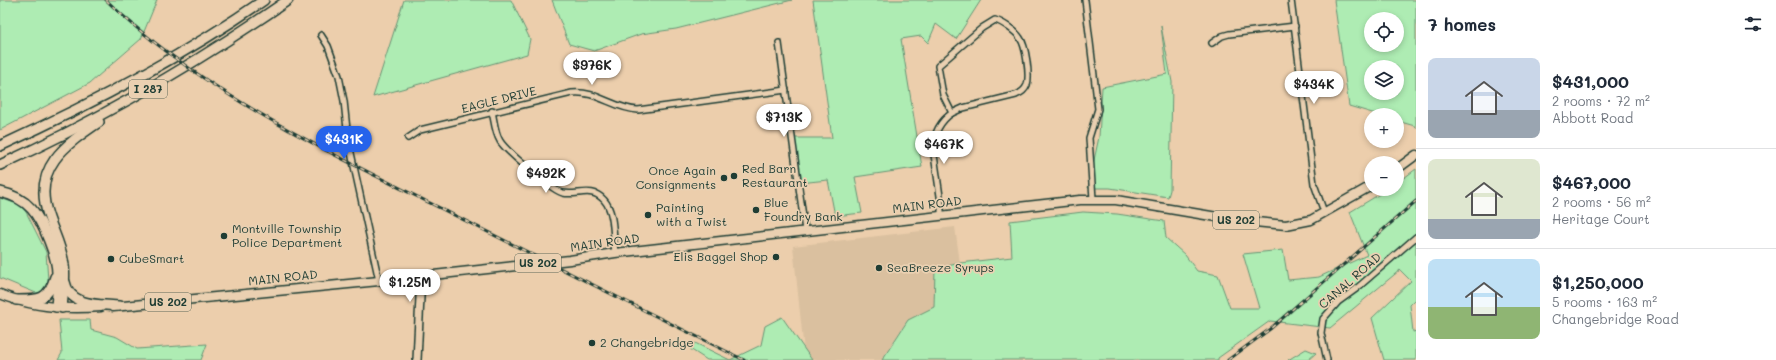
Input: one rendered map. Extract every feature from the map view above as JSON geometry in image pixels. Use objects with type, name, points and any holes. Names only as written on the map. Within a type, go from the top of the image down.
[{"type":"highway","name":"I 287","points":[[0,146],[80,108],[153,70],[264,0]]},
{"type":"highway","name":"I 287","points":[[0,165],[81,126],[161,82],[214,50],[288,0]]},
{"type":"highway","points":[[119,306],[84,302],[75,299],[69,293],[65,280],[63,258],[44,203],[45,183],[51,164],[59,153],[75,139],[161,82]]},
{"type":"highway","points":[[0,192],[22,200],[38,215],[53,250],[57,266],[59,307]]},
{"type":"highway","points":[[16,300],[35,299],[45,296],[51,288],[57,266]]},
{"type":"highway","points":[[59,307],[65,280]]},
{"type":"main road","points":[[1404,164],[1416,155]]},
{"type":"main road","name":"MAIN ROAD","points":[[0,294],[16,300],[59,307],[81,308],[119,306],[379,281],[570,260],[615,253],[942,215],[1093,199],[1116,200],[1235,220],[1286,225],[1311,220],[1364,190]]},
{"type":"main road","points":[[417,360],[421,276]]},
{"type":"street","points":[[1085,0],[1098,109],[1089,138],[1093,199]]},
{"type":"street","points":[[1291,0],[1314,184],[1324,212]]},
{"type":"street","points":[[942,215],[933,148],[938,128],[942,121],[952,113],[963,108],[1016,95],[1022,92],[1026,86],[1028,75],[1022,41],[1016,33],[998,21],[991,21],[938,66],[943,95],[952,113]]},
{"type":"street","points":[[1212,43],[1222,36],[1229,34],[1295,26]]},
{"type":"street","points":[[320,35],[328,46],[339,76],[348,139],[379,281]]},
{"type":"street","points":[[779,43],[805,231]]},
{"type":"street","name":"EAGLE DRIVE","points":[[408,138],[420,130],[492,111],[578,92],[594,95],[621,108],[638,110],[786,90]]},
{"type":"street","points":[[492,111],[498,136],[504,146],[554,190],[566,194],[592,192],[599,195],[605,201],[610,214],[615,253]]},
{"type":"street","name":"CANAL ROAD","points":[[1327,360],[1321,332],[1323,318],[1338,302],[1356,289],[1416,237]]},
{"type":"shaded area","points":[[955,227],[960,263],[935,269],[934,307],[908,320],[882,360],[812,360],[804,351],[793,246]]},
{"type":"green space","points":[[0,0],[157,0],[141,39],[90,83],[0,130]]},
{"type":"green space","points":[[404,0],[511,0],[530,39],[527,54],[373,97]]},
{"type":"green space","points":[[552,0],[792,0],[676,29],[641,34],[594,51],[569,44]]},
{"type":"green space","points":[[813,0],[981,0],[956,39],[936,24],[928,43],[921,36],[901,39],[922,167],[855,177],[862,213],[835,216],[828,180],[799,183],[793,138],[832,138]]},
{"type":"green space","points":[[1334,0],[1416,0],[1416,128],[1415,126],[1404,123],[1404,108],[1364,108],[1364,110],[1349,106]]},
{"type":"green space","points":[[1161,26],[1172,82],[1170,190],[1168,197],[1110,188],[1088,188],[1099,137],[1102,87],[1167,74]]},
{"type":"green space","points":[[1416,169],[1416,299],[1410,305],[1413,332],[1416,331],[1416,360],[1384,360],[1372,318],[1411,281],[1400,270],[1330,328],[1270,321],[1218,358],[1218,360],[882,360],[908,320],[934,307],[935,269],[960,263],[1012,257],[1010,221],[1083,212],[1117,214],[1164,221],[1166,238],[1185,255],[1197,271],[1218,275],[1230,308],[1259,308],[1243,254],[1283,250],[1288,280],[1319,277],[1367,255],[1350,212],[1376,196],[1404,196],[1404,178]]},
{"type":"green space","points":[[0,198],[23,206],[46,252],[48,281],[70,296],[36,293],[0,278]]},
{"type":"green space","points":[[782,317],[812,360],[730,360],[761,345],[765,326]]},
{"type":"green space","points":[[59,320],[90,320],[91,330],[117,337],[137,349],[207,344],[201,360],[58,360],[62,353]]},
{"type":"green space","points":[[695,343],[730,360],[707,360],[690,349]]},
{"type":"green space","points":[[1306,349],[1316,353],[1308,360],[1288,360]]},
{"type":"railway","points":[[106,0],[142,32],[179,61],[260,114],[387,182],[744,360]]},
{"type":"railway","points":[[1228,360],[1270,329],[1416,201]]},
{"type":"place","name":"Red Barn Restaurant","points":[[734,176]]},
{"type":"place","name":"Once Again Consignments","points":[[724,178]]},
{"type":"place","name":"Blue Foundry Bank","points":[[756,210]]},
{"type":"place","name":"Painting with a Twist","points":[[648,215]]},
{"type":"place","name":"Montville Township Police Department","points":[[224,236]]},
{"type":"place","name":"Elis Baggel Shop","points":[[776,257]]},
{"type":"place","name":"CubeSmart","points":[[111,259]]},
{"type":"place","name":"SeaBreeze Syrups","points":[[879,268]]},
{"type":"place","name":"2 Changebridge","points":[[592,343]]}]
